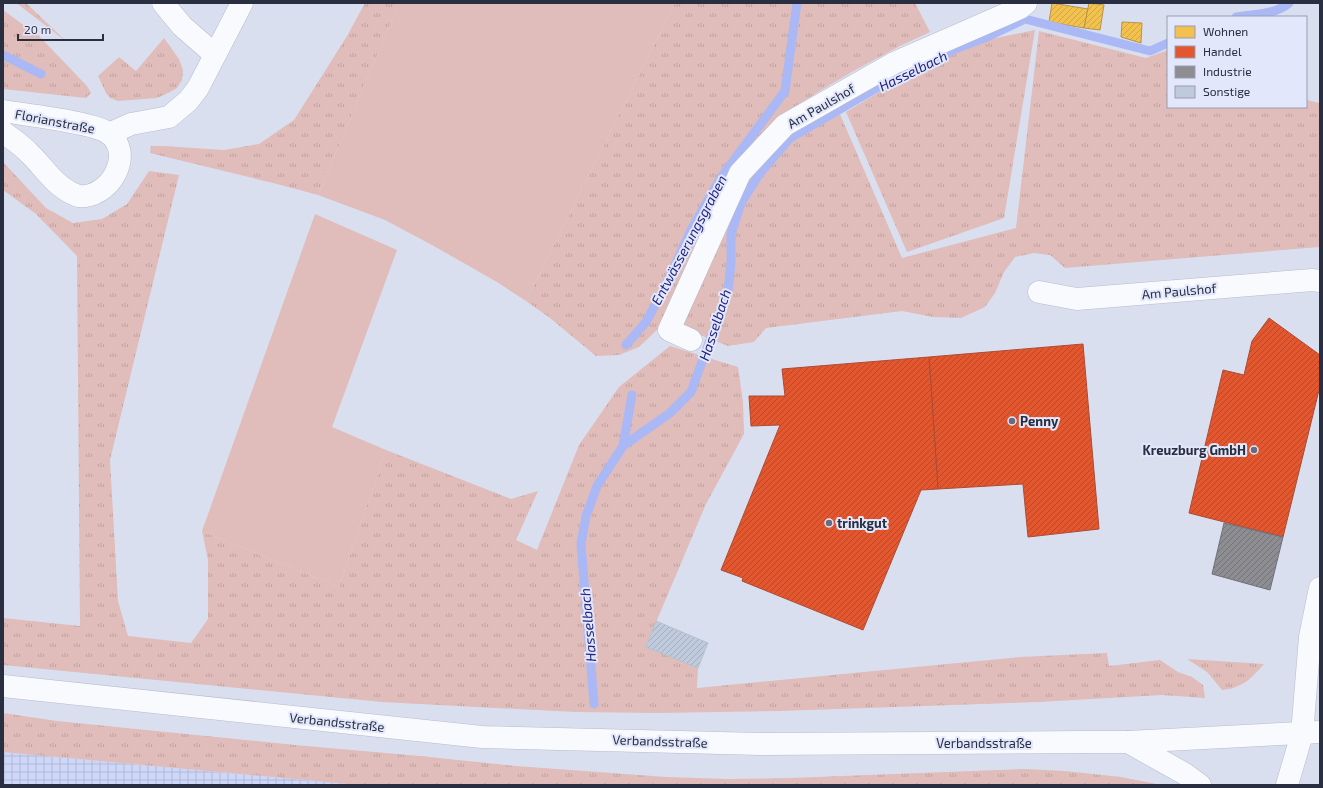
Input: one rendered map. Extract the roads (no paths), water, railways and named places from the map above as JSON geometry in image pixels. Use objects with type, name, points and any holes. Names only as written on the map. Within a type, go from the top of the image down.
[{"type":"main road","points":[[163,3],[182,26],[214,54]]},
{"type":"main road","points":[[109,134],[131,124],[169,117],[188,101],[198,88],[214,54],[242,3]]},
{"type":"main road","name":"Am Paulshof","points":[[692,340],[669,330],[740,173],[786,125],[894,64],[1020,8],[1026,3]]},
{"type":"main road","name":"Florianstraße","points":[[3,111],[94,126],[109,134],[117,143],[120,154],[118,166],[114,177],[103,188],[92,195],[78,196],[59,187],[28,151],[3,132]]},
{"type":"main road","name":"Am Paulshof","points":[[1039,292],[1077,299],[1312,280],[1320,281]]},
{"type":"main road","points":[[1287,785],[1311,733],[1310,637],[1320,588]]},
{"type":"main road","name":"Verbandsstraße","points":[[3,686],[482,737],[761,744],[1128,742],[1311,733]]},
{"type":"main road","points":[[1128,742],[1184,774],[1200,785]]},
{"type":"waterway","name":"Entwässerungsgraben","points":[[626,345],[646,322],[667,283],[690,232],[720,179],[785,91],[797,3]]},
{"type":"waterway","name":"Hasselbach","points":[[1243,16],[1271,12],[1289,3]]},
{"type":"waterway","name":"Hasselbach","points":[[594,704],[581,544],[586,516],[597,486],[623,446],[670,413],[691,392],[728,291],[731,263],[731,234],[741,203],[760,173],[790,138],[873,90],[955,49],[987,37],[1025,19],[1150,51],[1167,43]]},
{"type":"waterway","points":[[3,55],[41,74]]},
{"type":"waterway","points":[[623,446],[632,395]]},
{"type":"place","name":"Penny","points":[[1012,421]]},
{"type":"place","name":"Kreuzburg GmbH","points":[[1254,450]]},
{"type":"place","name":"trinkgut","points":[[829,523]]}]
